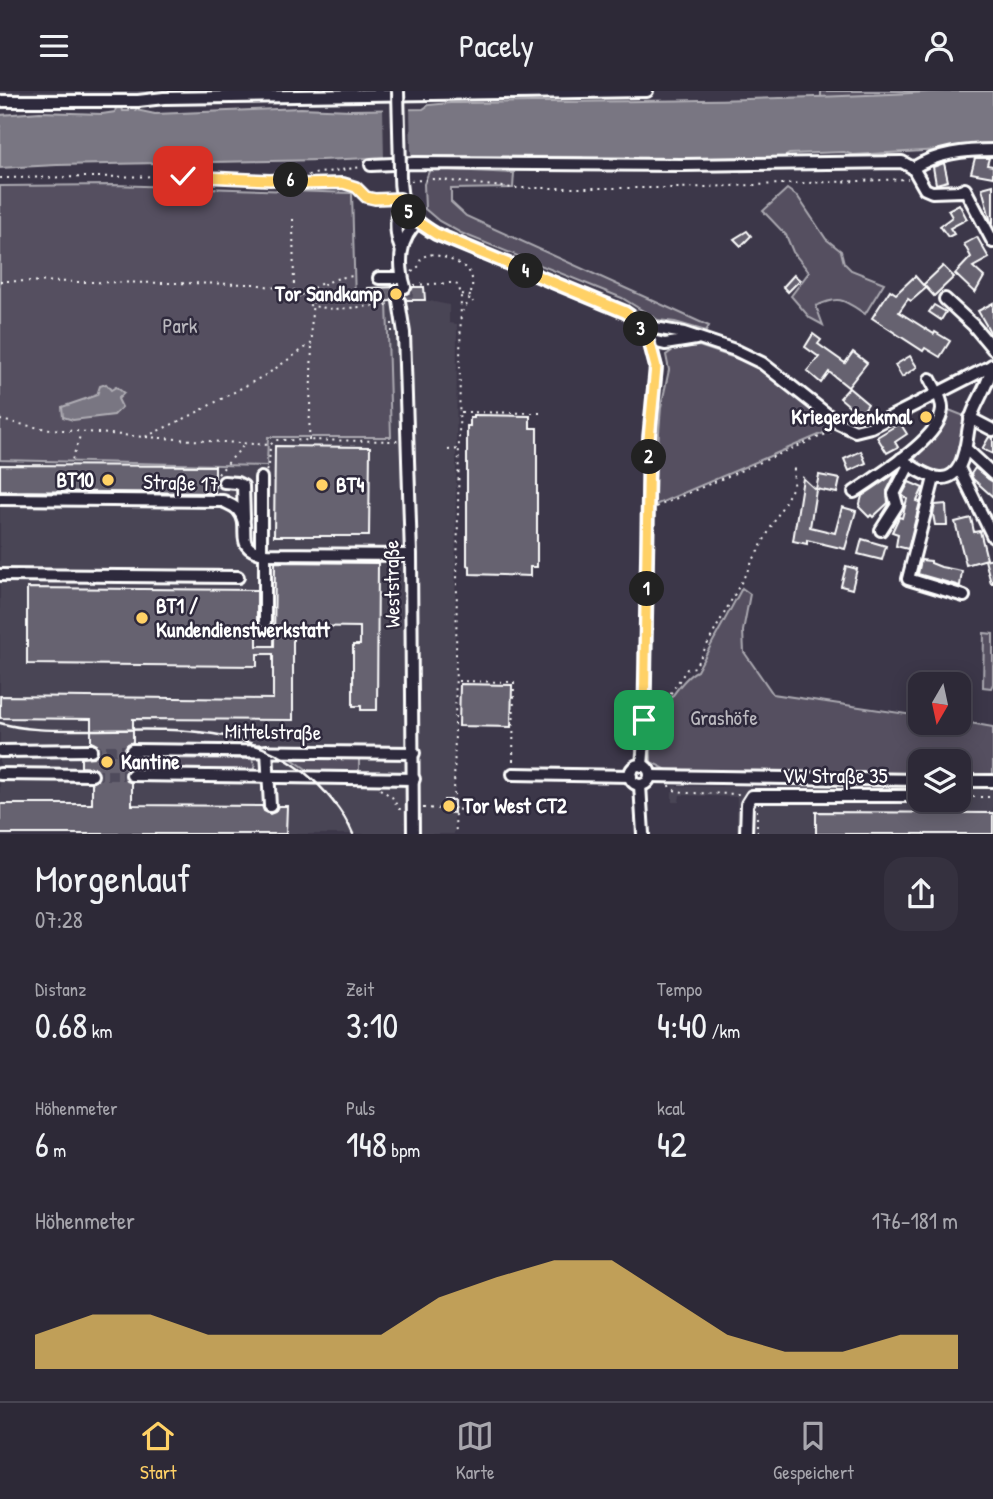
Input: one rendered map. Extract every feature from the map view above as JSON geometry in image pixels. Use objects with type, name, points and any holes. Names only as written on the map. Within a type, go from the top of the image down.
[{"type":"street","points":[[379,278],[406,282],[402,251],[396,237],[396,214],[400,198],[398,91]]},
{"type":"street","points":[[0,101],[138,101],[164,98],[647,91]]},
{"type":"street","points":[[913,168],[939,156],[962,151],[993,150]]},
{"type":"street","points":[[371,165],[902,162],[913,168],[925,190],[932,192],[964,189],[993,242]]},
{"type":"street","points":[[400,198],[418,222],[436,234],[625,312],[655,328],[684,333],[736,350],[762,363],[850,430],[862,430],[937,395],[992,365]]},
{"type":"street","points":[[402,251],[404,239],[418,222]]},
{"type":"street","points":[[945,299],[973,325],[993,349]]},
{"type":"street","name":"Weststraße","points":[[402,302],[411,555],[413,834]]},
{"type":"street","points":[[638,321],[648,340],[656,367],[649,439],[642,766]]},
{"type":"street","points":[[648,340],[665,344],[696,338]]},
{"type":"street","points":[[905,462],[920,473],[934,478],[949,476],[958,468],[965,448],[970,418],[991,375],[992,365]]},
{"type":"street","points":[[855,492],[905,462],[935,426],[942,409],[930,379]]},
{"type":"street","points":[[970,418],[993,430]]},
{"type":"street","points":[[965,448],[993,474]]},
{"type":"street","points":[[881,530],[897,505],[894,493],[905,462]]},
{"type":"street","points":[[958,468],[993,537]]},
{"type":"street","points":[[261,478],[265,622]]},
{"type":"street","points":[[934,478],[908,579],[964,596]]},
{"type":"street","points":[[221,482],[237,482],[243,486],[244,543],[251,551],[411,555]]},
{"type":"street","name":"Straße 17","points":[[0,499],[223,501],[237,508],[244,519]]},
{"type":"street","points":[[0,575],[238,577]]},
{"type":"street","points":[[0,751],[91,750]]},
{"type":"street","name":"Mittelstraße","points":[[132,750],[414,753]]},
{"type":"street","points":[[267,751],[270,806]]},
{"type":"street","points":[[642,766],[649,770],[650,776],[646,783],[640,785],[633,781],[631,776],[634,768],[642,766]]},
{"type":"street","points":[[0,773],[92,775]]},
{"type":"street","points":[[513,774],[631,776]]},
{"type":"street","name":"Mittelstraße","points":[[132,775],[414,779]]},
{"type":"street","points":[[650,776],[908,781]]},
{"type":"street","points":[[971,781],[993,781]]},
{"type":"street","points":[[640,785],[643,834]]},
{"type":"street","name":"VW Straße 35","points":[[754,800],[761,795],[908,796]]},
{"type":"street","points":[[746,834],[746,807],[754,800]]},
{"type":"path","points":[[0,178],[183,176],[286,179],[371,165]]},
{"type":"path","points":[[286,179],[300,184],[350,184],[366,197],[400,198]]},
{"type":"path","points":[[399,182],[432,179],[513,188],[679,188],[903,179],[919,181]]},
{"type":"path","points":[[293,219],[294,291]]},
{"type":"path","points":[[406,282],[419,266],[421,258],[429,254],[462,267],[470,274],[472,281],[468,304],[462,312]]},
{"type":"path","points":[[300,296],[331,279],[354,275]]},
{"type":"path","points":[[309,440],[311,306],[316,293],[331,279]]},
{"type":"path","points":[[0,281],[254,284],[294,291],[311,306],[334,309],[402,302]]},
{"type":"path","points":[[406,282],[451,283],[458,285],[461,294],[454,800],[458,809],[456,834]]},
{"type":"path","points":[[461,294],[470,296]]},
{"type":"path","points":[[470,296],[472,302]]},
{"type":"path","points":[[145,437],[247,385],[312,343]]},
{"type":"path","points":[[460,412],[540,414]]},
{"type":"path","points":[[0,419],[40,428],[245,444],[270,445],[276,440],[408,441]]},
{"type":"path","points":[[648,515],[655,508],[830,433],[838,423]]},
{"type":"path","points":[[70,465],[81,432]]},
{"type":"path","points":[[221,482],[218,471],[245,444]]},
{"type":"path","points":[[261,478],[269,466],[270,445]]},
{"type":"path","points":[[448,450],[460,449]]},
{"type":"path","points":[[653,725],[662,702],[677,684],[686,667],[695,667],[743,573],[793,487],[794,468]]},
{"type":"path","points":[[724,480],[724,486]]},
{"type":"path","points":[[457,681],[514,682],[513,774]]},
{"type":"path","points":[[670,683],[677,684]]},
{"type":"path","points":[[669,784],[672,790],[688,793]]},
{"type":"path","points":[[372,786],[387,793],[399,809],[468,810]]},
{"type":"path","points":[[971,797],[993,797]]},
{"type":"path","points":[[754,800],[757,834]]},
{"type":"shaded area","points":[[0,91],[295,91],[0,95]]},
{"type":"shaded area","points":[[993,91],[993,147],[853,155],[844,152],[789,154],[784,157],[587,160],[582,157],[420,156],[0,168],[0,115],[40,112],[102,114],[115,112],[117,103],[121,103],[123,111],[129,111],[129,106],[136,106],[136,110],[155,114],[301,108],[423,109],[429,105],[450,103],[760,99]]},
{"type":"shaded area","points":[[113,185],[352,193],[355,302],[425,300],[449,305],[449,323],[457,324],[454,834],[0,834],[0,186]]},
{"type":"shaded area","points":[[106,384],[111,390],[116,387],[124,393],[118,399],[122,407],[114,415],[73,420],[63,417],[62,407],[97,395],[100,386]]},
{"type":"shaded area","points":[[672,786],[908,787],[908,812],[971,812],[971,788],[993,788],[993,834],[737,834],[737,797],[680,795],[679,802],[672,802]]},
{"type":"green space","points":[[821,91],[946,91],[821,98]]},
{"type":"green space","points":[[430,169],[514,173],[513,188],[451,189],[451,202],[466,216],[709,326],[706,331],[658,320],[622,298],[461,233],[439,221],[425,209],[424,184]]},
{"type":"green space","name":"Park","points":[[113,185],[352,193],[355,301],[387,301],[391,437],[268,437],[267,466],[0,460],[0,186]]},
{"type":"green space","points":[[787,189],[798,197],[826,239],[841,251],[844,263],[851,270],[884,283],[865,314],[847,302],[831,301],[816,306],[823,325],[810,318],[791,296],[809,272],[793,252],[786,235],[763,211]]},
{"type":"green space","points":[[699,346],[744,361],[764,371],[822,413],[829,423],[826,432],[653,506],[661,407],[669,370],[666,355],[676,348]]},
{"type":"green space","points":[[949,410],[967,417],[957,463],[947,474],[932,476],[913,462]]},
{"type":"green space","name":"Grashöfe","points":[[742,588],[750,594],[743,631],[744,652],[773,694],[908,714],[908,735],[971,735],[971,723],[993,727],[993,775],[971,775],[971,749],[908,749],[908,775],[673,773],[651,762],[651,739],[669,701],[683,682],[697,671]]},
{"type":"green space","points":[[984,633],[993,634],[991,688],[983,687]]},
{"type":"green space","points":[[133,758],[252,759],[255,767],[252,771],[133,770]]},
{"type":"green space","points":[[292,759],[359,759],[359,771],[309,771]]},
{"type":"pier","points":[[410,105],[411,160],[384,161],[383,106]]},
{"type":"building","points":[[975,158],[989,158],[987,165],[993,166],[993,177],[971,173]]},
{"type":"building","points":[[944,163],[948,181],[936,184],[933,167]]},
{"type":"building","points":[[993,185],[993,222],[991,222],[982,188]]},
{"type":"building","points":[[959,204],[967,219],[950,228],[954,234],[948,237],[940,226],[952,217],[948,210]]},
{"type":"building","points":[[747,231],[751,236],[741,246],[734,239]]},
{"type":"building","points":[[977,237],[989,258],[973,267],[984,277],[975,293],[955,274],[971,257],[964,244]]},
{"type":"building","points":[[943,266],[954,277],[934,296],[924,285],[926,288],[911,301],[908,299],[899,312],[950,341],[940,357],[925,348],[923,351],[872,318],[890,290],[896,294],[915,276],[923,285]]},
{"type":"building","points":[[794,275],[800,280],[788,292],[783,287]]},
{"type":"building","points":[[397,287],[401,293],[395,295],[391,301],[367,302],[367,288]]},
{"type":"building","points":[[413,287],[424,287],[425,300],[407,300],[403,295],[410,293]]},
{"type":"building","points":[[993,303],[993,337],[978,311]]},
{"type":"building","points":[[934,305],[946,312],[941,320],[929,312]]},
{"type":"building","points":[[813,334],[821,340],[818,344],[845,363],[853,352],[867,363],[848,387],[829,372],[821,383],[807,371],[819,357],[805,347]]},
{"type":"building","points":[[910,356],[917,367],[902,377],[895,365]]},
{"type":"building","points":[[849,388],[868,404],[860,415],[840,398]]},
{"type":"building","points":[[474,415],[530,416],[530,428],[537,428],[537,567],[530,567],[530,576],[470,574],[470,566],[467,565],[467,426],[470,426],[470,418],[474,418]]},
{"type":"building","points":[[900,423],[907,434],[895,442],[898,447],[887,453],[877,437]]},
{"type":"building","points":[[989,437],[993,438],[993,454],[982,449]]},
{"type":"building","name":"BT4","points":[[275,446],[370,447],[369,536],[274,536]]},
{"type":"building","points":[[861,451],[866,463],[849,471],[844,459]]},
{"type":"building","name":"BT10","points":[[0,465],[215,466],[215,493],[0,491]]},
{"type":"building","points":[[975,468],[993,482],[993,497],[973,479],[971,474]]},
{"type":"building","points":[[896,473],[887,491],[888,503],[873,517],[869,517],[859,507],[862,496]]},
{"type":"building","points":[[819,475],[840,479],[837,493],[816,489]]},
{"type":"building","points":[[803,478],[816,490],[810,527],[835,533],[842,507],[856,511],[845,549],[807,540],[807,544],[793,541]]},
{"type":"building","points":[[909,482],[923,488],[917,501],[920,502],[908,549],[896,546],[898,534],[892,532],[899,517],[902,518],[907,499],[902,495]]},
{"type":"building","points":[[946,504],[947,525],[935,525],[935,505]]},
{"type":"building","points":[[971,518],[974,532],[980,531],[987,559],[966,565],[955,522]]},
{"type":"building","points":[[862,539],[886,546],[882,560],[858,554]]},
{"type":"building","points":[[993,558],[993,583],[991,583],[985,560]]},
{"type":"building","points":[[921,560],[962,571],[960,586],[918,574]]},
{"type":"building","points":[[275,562],[378,563],[377,710],[361,710],[361,706],[353,706],[353,645],[360,645],[360,627],[293,626],[293,720],[133,719],[133,742],[124,749],[126,754],[133,758],[133,767],[126,770],[124,776],[132,783],[132,805],[262,806],[264,811],[270,814],[275,812],[278,806],[287,806],[286,834],[0,834],[0,804],[92,804],[92,783],[100,776],[95,768],[81,767],[81,758],[94,757],[99,751],[97,745],[91,742],[91,719],[0,718],[0,696],[273,699],[273,654],[257,654],[257,666],[27,664],[27,588],[257,590],[257,646],[274,646]]},
{"type":"building","points":[[846,566],[857,569],[852,589],[841,586]]},
{"type":"building","points":[[460,684],[512,685],[511,727],[459,726]]},
{"type":"building","name":"Tor West CT2","points":[[444,800],[454,800],[454,813],[444,812]]},
{"type":"building","points":[[816,812],[993,813],[993,834],[816,834]]},
{"type":"tunnel","points":[[405,287],[408,293],[407,302]]},
{"type":"tunnel","points":[[91,750],[132,750]]},
{"type":"tunnel","points":[[92,775],[132,775]]},
{"type":"railway","points":[[0,723],[46,730],[194,731],[251,743],[278,755],[311,778],[339,809],[353,834]]},
{"type":"place","name":"Tor Sandkamp","points":[[396,294]]},
{"type":"place","name":"Kriegerdenkmal","points":[[926,417]]},
{"type":"place","name":"BT10","points":[[108,480]]},
{"type":"place","name":"BT4","points":[[322,485]]},
{"type":"place","name":"BT1 / Kundendienstwerkstatt","points":[[142,618]]},
{"type":"place","name":"Kantine","points":[[107,762]]},
{"type":"place","name":"Tor West CT2","points":[[449,806]]},
{"type":"route","points":[[183,176],[286,179],[300,184],[343,183],[356,187],[366,197],[400,198],[418,222],[436,234],[625,312],[638,321],[650,344],[656,367],[649,439],[644,720]]}]
